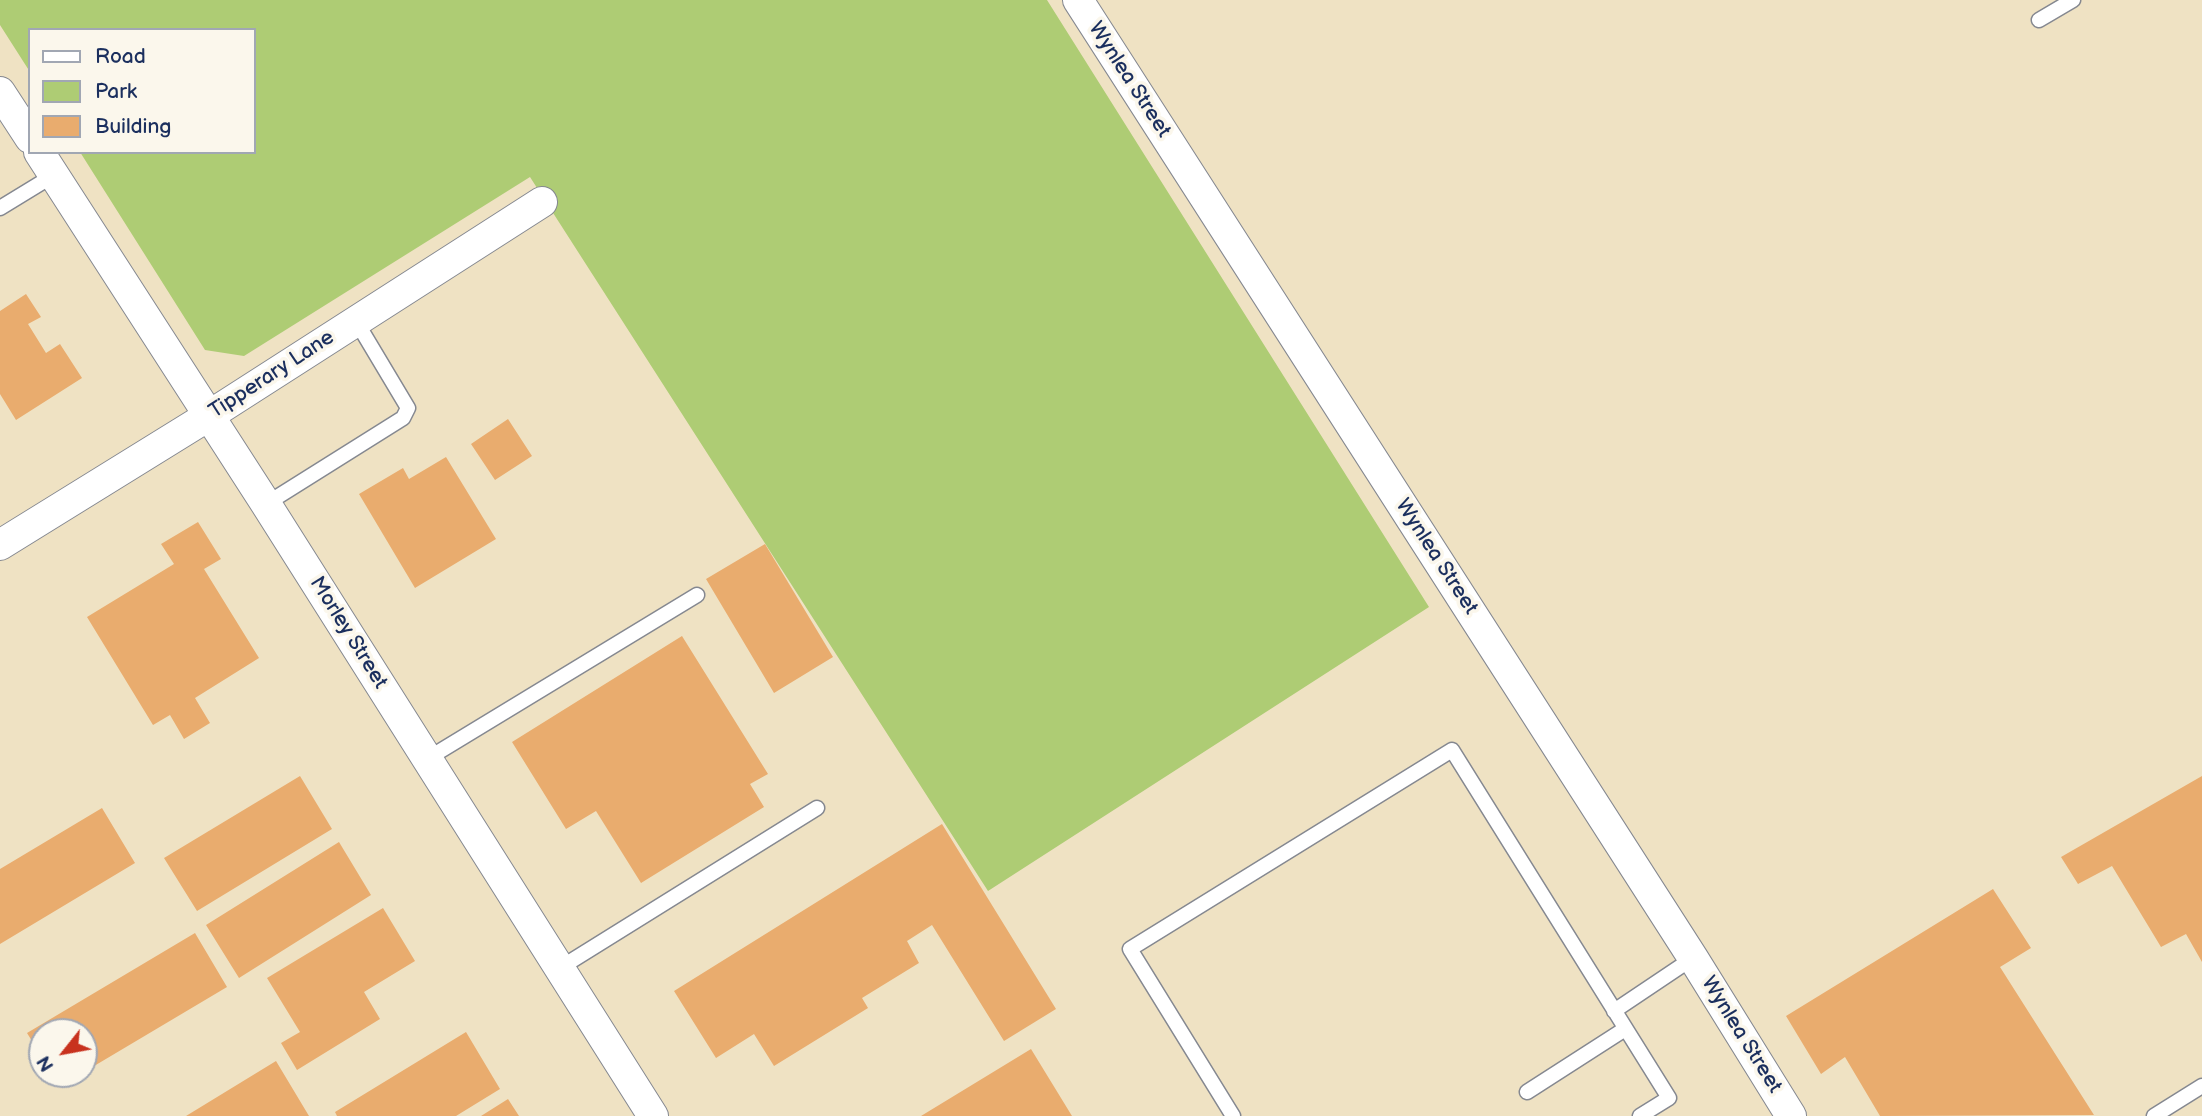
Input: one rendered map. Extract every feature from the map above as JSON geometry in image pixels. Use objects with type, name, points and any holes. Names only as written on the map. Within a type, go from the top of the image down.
[{"type":"street","name":"Wynlea Street","points":[[1078,0],[1693,957],[1791,1116]]},
{"type":"street","points":[[1,94],[28,135]]},
{"type":"street","name":"Morley Street","points":[[46,163],[267,504],[653,1116]]},
{"type":"street","name":"Tipperary Lane","points":[[0,545],[210,415],[542,202]]},
{"type":"lane","points":[[2039,20],[2073,0]]},
{"type":"lane","points":[[0,208],[46,163]]},
{"type":"lane","points":[[267,504],[403,418],[408,408],[356,321]]},
{"type":"lane","points":[[428,759],[697,596]]},
{"type":"lane","points":[[1233,1116],[1130,949],[1452,750],[1669,1098],[1640,1116]]},
{"type":"lane","points":[[560,968],[817,808]]},
{"type":"lane","points":[[1614,1011],[1693,957]]},
{"type":"lane","points":[[1527,1092],[1625,1029]]},
{"type":"lane","points":[[2154,1116],[2202,1086]]},
{"type":"green space","points":[[0,0],[1047,0],[1429,607],[988,891],[530,177],[244,356],[205,350],[81,154],[256,154],[256,28],[28,28],[28,69],[0,25]]},
{"type":"building","points":[[26,294],[41,317],[28,324],[46,353],[60,344],[82,378],[16,420],[0,394],[0,311]]},
{"type":"building","points":[[508,419],[532,456],[495,480],[471,444]]},
{"type":"building","points":[[446,457],[496,539],[415,588],[359,494],[403,468],[409,479]]},
{"type":"building","points":[[198,522],[221,559],[204,569],[259,658],[195,698],[210,723],[184,739],[170,715],[153,725],[87,617],[174,564],[161,544]]},
{"type":"building","points":[[765,544],[833,657],[774,693],[706,579]]},
{"type":"building","points":[[682,636],[768,774],[750,784],[764,807],[641,883],[596,811],[566,829],[512,742]]},
{"type":"building","points":[[300,776],[332,829],[197,911],[164,858]]},
{"type":"building","points":[[2202,776],[2202,962],[2186,934],[2161,947],[2112,866],[2078,884],[2061,857]]},
{"type":"building","points":[[102,808],[135,863],[0,944],[0,869]]},
{"type":"building","points":[[942,824],[1056,1009],[1004,1041],[932,925],[907,941],[919,963],[862,998],[868,1008],[774,1066],[754,1034],[716,1058],[674,991]]},
{"type":"building","points":[[339,842],[371,895],[239,978],[206,925]]},
{"type":"building","points":[[1993,889],[2031,948],[2000,967],[2094,1115],[1880,1116],[1845,1057],[1821,1074],[1786,1016]]},
{"type":"building","points":[[383,908],[415,961],[364,992],[380,1019],[297,1070],[281,1043],[300,1032],[267,978]]},
{"type":"building","points":[[195,933],[227,987],[98,1064],[98,1018],[52,1018]]},
{"type":"building","points":[[466,1032],[500,1089],[456,1116],[337,1116],[335,1112]]},
{"type":"building","points":[[1031,1049],[1072,1116],[921,1116]]},
{"type":"building","points":[[276,1061],[309,1116],[186,1116]]},
{"type":"building","points":[[508,1099],[519,1116],[481,1116]]}]
